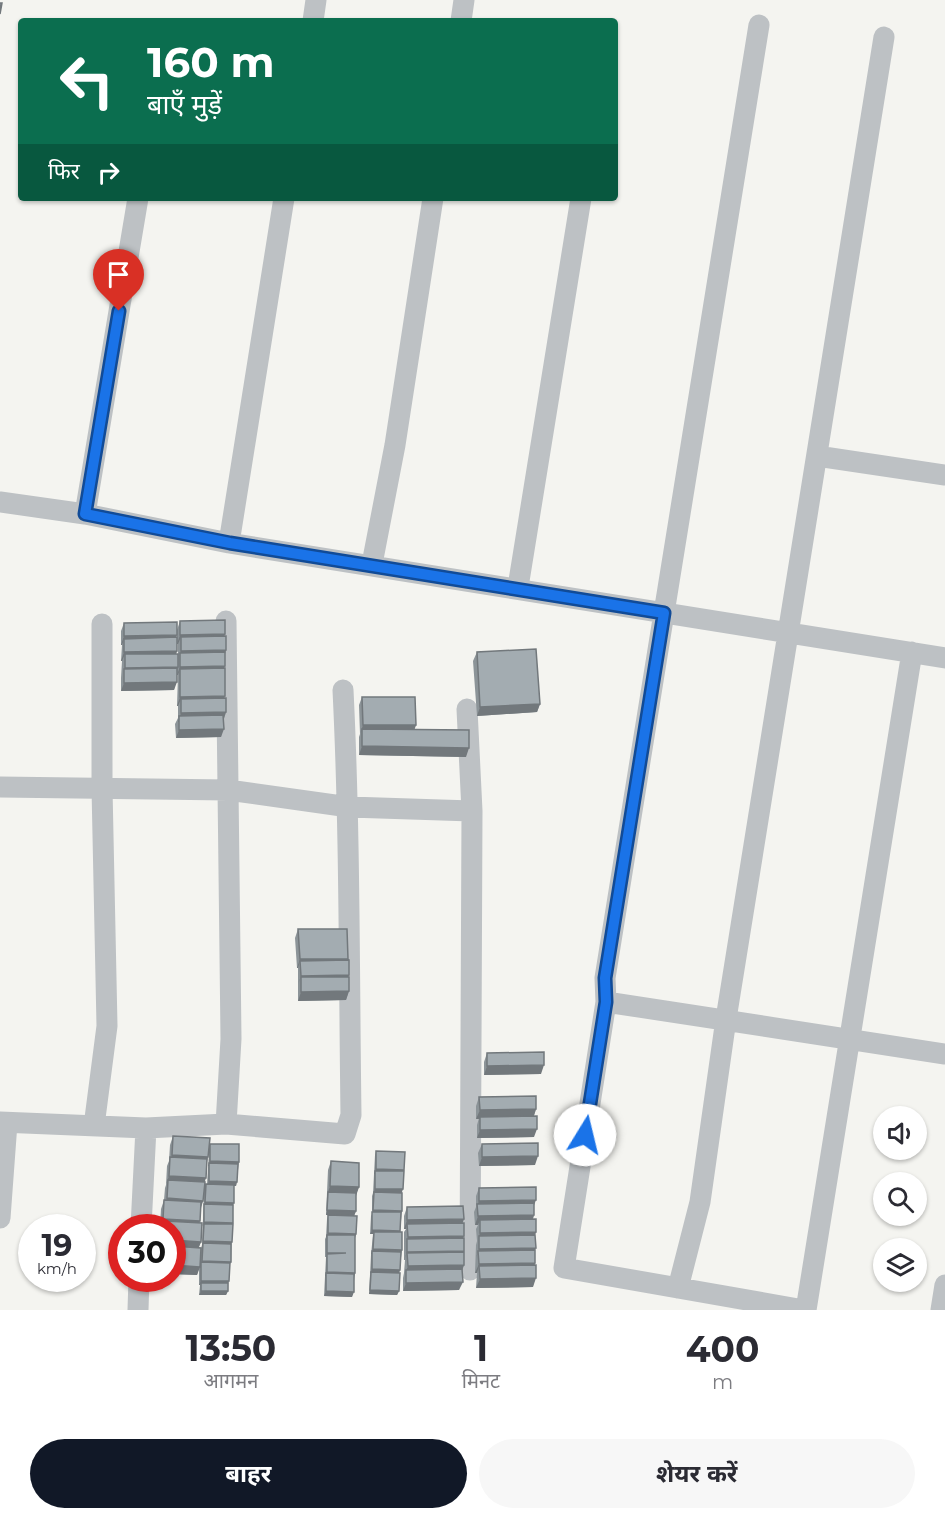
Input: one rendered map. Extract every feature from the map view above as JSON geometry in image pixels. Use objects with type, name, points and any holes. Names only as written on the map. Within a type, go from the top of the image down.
[{"type":"street","points":[[313,18],[316,0]]},
{"type":"street","points":[[461,18],[464,0]]},
{"type":"street","points":[[759,25],[605,978],[606,1002],[564,1268],[805,1310],[912,652]]},
{"type":"street","points":[[678,1288],[700,1202],[726,1019],[884,37]]},
{"type":"street","points":[[85,514],[137,201]]},
{"type":"street","points":[[230,543],[284,201]]},
{"type":"street","points":[[372,564],[395,445],[433,201]]},
{"type":"street","points":[[518,587],[580,201]]},
{"type":"street","points":[[816,456],[945,475]]},
{"type":"street","points":[[0,502],[85,514],[230,543],[518,587],[945,658]]},
{"type":"street","points":[[225,1124],[231,1039],[226,621]]},
{"type":"street","points":[[94,1126],[107,1026],[102,788],[102,624]]},
{"type":"street","points":[[0,1218],[3,1123],[146,1128],[225,1124],[345,1134],[351,1116],[347,874],[349,807],[344,690]]},
{"type":"street","points":[[467,709],[472,811],[470,1270]]},
{"type":"street","points":[[0,787],[228,790],[349,807],[472,811]]},
{"type":"street","points":[[606,1002],[945,1054]]},
{"type":"street","points":[[142,1214],[146,1128]]},
{"type":"street","points":[[941,1310],[945,1285]]},
{"type":"street","points":[[138,1310],[139,1292]]},
{"type":"building","points":[[225,620],[225,634],[180,635],[180,621]]},
{"type":"building","points":[[177,622],[177,635],[124,636],[124,623]]},
{"type":"building","points":[[226,636],[226,650],[181,651],[181,637]]},
{"type":"building","points":[[177,637],[177,651],[124,652],[124,639]]},
{"type":"building","points":[[536,649],[540,704],[480,707],[477,652]]},
{"type":"building","points":[[225,652],[225,666],[180,667],[180,653]]},
{"type":"building","points":[[125,654],[178,654],[178,667],[125,668]]},
{"type":"building","points":[[177,668],[177,682],[124,683],[124,669]]},
{"type":"building","points":[[225,668],[225,696],[180,697],[180,669]]},
{"type":"building","points":[[362,697],[415,697],[416,725],[363,725]]},
{"type":"building","points":[[226,698],[226,712],[181,713],[181,699]]},
{"type":"building","points":[[223,715],[224,729],[179,730],[179,716]]},
{"type":"building","points":[[362,729],[469,730],[469,748],[362,746]]},
{"type":"building","points":[[298,929],[347,929],[348,959],[300,959]]},
{"type":"building","points":[[349,960],[349,975],[301,976],[300,961]]},
{"type":"building","points":[[301,977],[349,977],[349,991],[301,992]]},
{"type":"building","points":[[544,1052],[544,1065],[487,1066],[487,1053]]},
{"type":"building","points":[[536,1096],[536,1109],[480,1110],[479,1097]]},
{"type":"building","points":[[537,1116],[537,1129],[480,1130],[480,1117]]},
{"type":"building","points":[[173,1136],[210,1138],[208,1157],[172,1155]]},
{"type":"building","points":[[538,1143],[538,1156],[482,1157],[482,1144]]},
{"type":"building","points":[[210,1144],[239,1144],[239,1162],[210,1161]]},
{"type":"building","points":[[376,1151],[405,1152],[404,1170],[376,1169]]},
{"type":"building","points":[[170,1157],[207,1159],[206,1178],[169,1176]]},
{"type":"building","points":[[331,1161],[359,1163],[359,1187],[330,1186]]},
{"type":"building","points":[[209,1163],[238,1164],[237,1182],[209,1181]]},
{"type":"building","points":[[375,1171],[404,1171],[403,1189],[375,1189]]},
{"type":"building","points":[[168,1180],[205,1182],[203,1201],[167,1198]]},
{"type":"building","points":[[206,1184],[234,1185],[234,1203],[205,1202]]},
{"type":"building","points":[[536,1187],[536,1200],[479,1201],[479,1188]]},
{"type":"building","points":[[328,1192],[356,1193],[356,1211],[327,1210]]},
{"type":"building","points":[[374,1192],[402,1193],[402,1211],[373,1210]]},
{"type":"building","points":[[164,1200],[201,1202],[200,1221],[186,1220],[186,1214],[163,1214]]},
{"type":"building","points":[[534,1203],[534,1215],[478,1216],[477,1204]]},
{"type":"building","points":[[204,1204],[233,1205],[233,1223],[204,1222]]},
{"type":"building","points":[[463,1206],[464,1219],[407,1220],[407,1207]]},
{"type":"building","points":[[372,1212],[401,1212],[400,1231],[372,1230]]},
{"type":"building","points":[[328,1215],[357,1216],[356,1234],[328,1233]]},
{"type":"building","points":[[536,1219],[536,1232],[480,1233],[480,1220]]},
{"type":"building","points":[[186,1222],[202,1223],[201,1242],[186,1241]]},
{"type":"building","points":[[464,1223],[464,1236],[408,1237],[407,1224]]},
{"type":"building","points":[[204,1224],[233,1224],[232,1242],[203,1241]]},
{"type":"building","points":[[374,1232],[402,1232],[402,1250],[373,1249]]},
{"type":"building","points":[[327,1235],[355,1235],[355,1273],[327,1272],[327,1254],[346,1253],[327,1253]]},
{"type":"building","points":[[535,1235],[536,1248],[479,1249],[479,1236]]},
{"type":"building","points":[[464,1238],[464,1251],[407,1252],[407,1239]]},
{"type":"building","points":[[203,1243],[231,1244],[231,1262],[202,1261]]},
{"type":"building","points":[[186,1247],[201,1248],[200,1267],[186,1266]]},
{"type":"building","points":[[535,1250],[535,1263],[479,1264],[478,1251]]},
{"type":"building","points":[[372,1251],[401,1252],[400,1270],[372,1269]]},
{"type":"building","points":[[464,1252],[464,1265],[408,1266],[407,1253]]},
{"type":"building","points":[[201,1262],[230,1263],[229,1281],[201,1281]]},
{"type":"building","points":[[536,1265],[536,1278],[480,1279],[479,1266]]},
{"type":"building","points":[[462,1269],[463,1282],[406,1283],[406,1270]]},
{"type":"building","points":[[371,1272],[400,1273],[399,1291],[370,1290]]},
{"type":"building","points":[[326,1273],[354,1274],[354,1292],[326,1291]]},
{"type":"building","points":[[201,1283],[228,1283],[228,1291],[201,1291]]},
{"type":"route","points":[[119,311],[85,514],[230,543],[518,587],[664,613],[605,978],[606,1002],[585,1135]]}]
